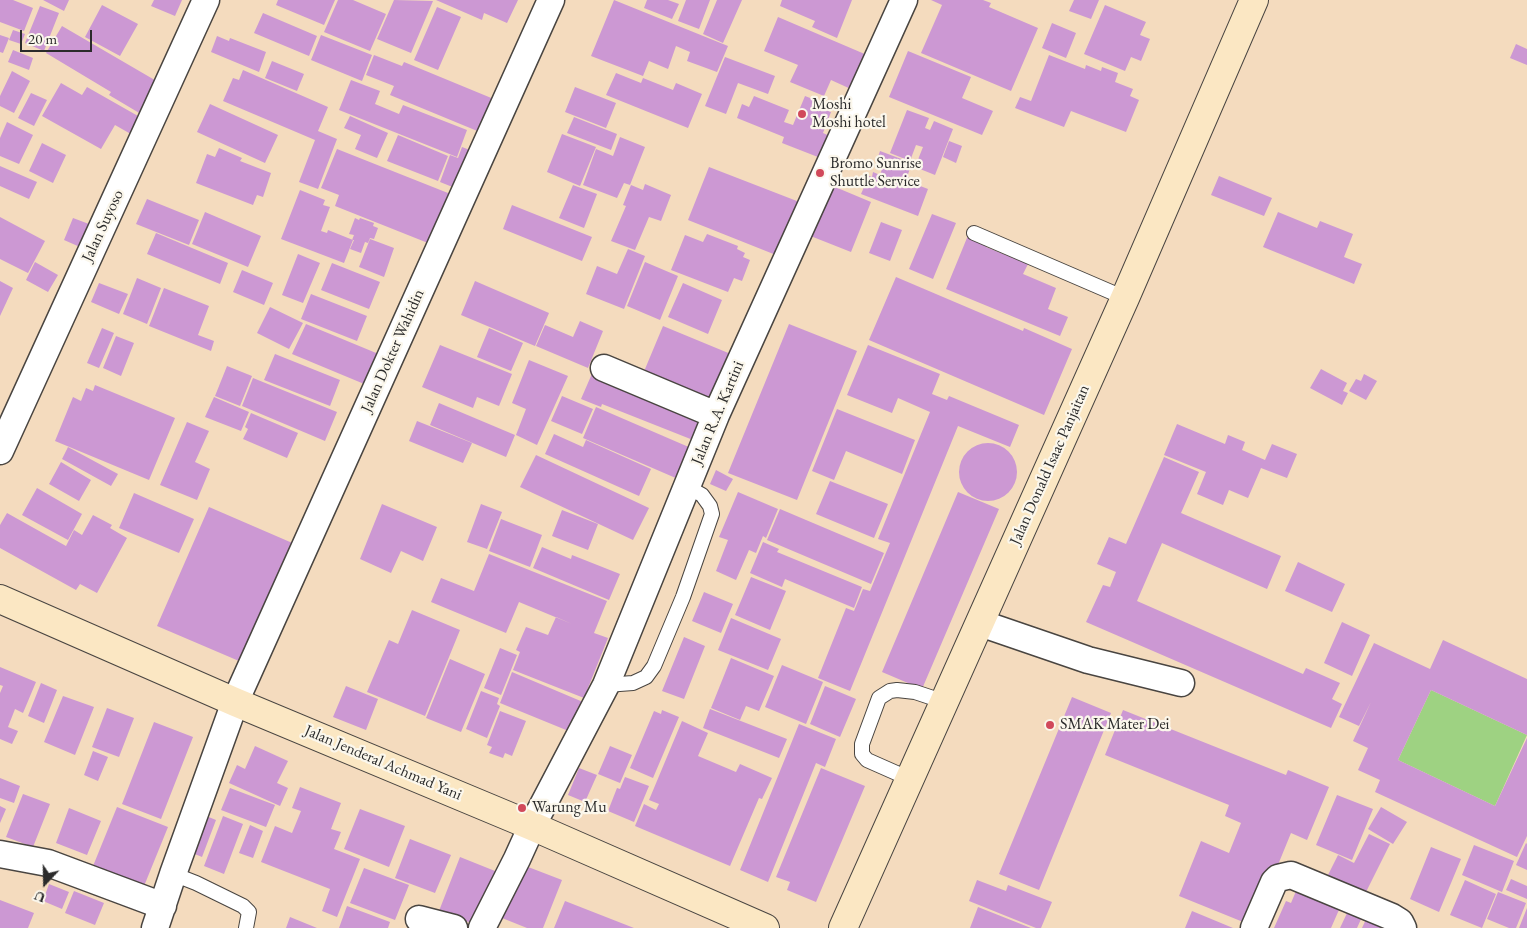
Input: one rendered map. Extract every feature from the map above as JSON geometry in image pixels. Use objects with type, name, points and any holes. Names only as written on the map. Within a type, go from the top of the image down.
[{"type":"main road","name":"Jalan Donald Isaac Panjaitan","points":[[843,928],[1125,298],[1254,0]]},
{"type":"main road","name":"Jalan Jenderal Achmad Yani","points":[[0,599],[236,702],[532,826],[765,928]]},
{"type":"street","name":"Jalan Suyoso","points":[[0,451],[206,0]]},
{"type":"street","name":"Jalan Dokter Wahidin","points":[[158,922],[173,874],[236,702],[551,0]]},
{"type":"street","name":"Jalan R.A. Kartini","points":[[482,928],[532,826],[606,685],[716,415],[904,0]]},
{"type":"street","points":[[604,368],[716,415]]},
{"type":"street","points":[[980,623],[1088,660],[1181,682]]},
{"type":"street","points":[[0,854],[48,863],[158,922]]},
{"type":"street","points":[[1254,928],[1274,882],[1278,878],[1291,875],[1392,917],[1400,922],[1403,928]]},
{"type":"street","points":[[419,919],[454,928]]},
{"type":"lane","points":[[974,233],[1125,298]]},
{"type":"lane","points":[[606,685],[633,683],[646,677],[654,666],[683,597],[712,514],[710,506],[702,496],[686,486]]},
{"type":"lane","points":[[910,779],[867,760],[862,754],[862,744],[879,698],[890,691],[897,690],[915,692],[944,702]]},
{"type":"lane","points":[[173,874],[243,906],[249,912],[246,928]]},
{"type":"green space","points":[[1431,690],[1527,735],[1495,806],[1398,760]]},
{"type":"building","points":[[0,0],[13,0],[33,8],[24,31],[0,22]]},
{"type":"building","points":[[43,0],[69,0],[64,11]]},
{"type":"building","points":[[154,0],[182,0],[175,16],[151,6]]},
{"type":"building","points":[[278,0],[335,0],[324,25],[276,5]]},
{"type":"building","points":[[338,0],[353,0],[386,14],[370,51],[324,32]]},
{"type":"building","points":[[394,0],[433,1],[411,53],[377,39]]},
{"type":"building","points":[[436,0],[518,0],[507,23],[484,13],[482,20]]},
{"type":"building","points":[[614,0],[728,46],[717,72],[687,61],[690,52],[676,46],[668,69],[649,61],[643,76],[591,56]]},
{"type":"building","points":[[647,0],[668,0],[679,4],[672,19],[644,8]]},
{"type":"building","points":[[686,0],[710,0],[699,29],[678,21]]},
{"type":"building","points":[[717,0],[742,0],[723,43],[703,34]]},
{"type":"building","points":[[782,0],[852,0],[837,38],[812,27],[815,21],[780,6]]},
{"type":"building","points":[[931,0],[983,0],[991,3],[989,7],[1038,28],[1011,91],[921,53],[942,5]]},
{"type":"building","points":[[1074,0],[1099,0],[1091,19],[1069,11]]},
{"type":"building","points":[[102,5],[138,24],[120,56],[85,37]]},
{"type":"building","points":[[1105,5],[1146,22],[1140,35],[1150,39],[1141,61],[1131,57],[1125,71],[1084,54]]},
{"type":"building","points":[[40,6],[59,13],[44,51],[25,43]]},
{"type":"building","points":[[437,7],[461,17],[438,70],[414,60]]},
{"type":"building","points":[[263,13],[317,36],[309,56],[254,33]]},
{"type":"building","points":[[778,17],[867,55],[853,90],[831,80],[824,96],[790,82],[798,65],[764,51]]},
{"type":"building","points":[[1052,23],[1076,33],[1066,58],[1042,48]]},
{"type":"building","points":[[62,26],[165,86],[146,117],[109,95],[111,92],[46,53]]},
{"type":"building","points":[[13,30],[25,34],[21,44],[9,40]]},
{"type":"building","points":[[0,35],[9,38],[3,53],[0,52]]},
{"type":"building","points":[[321,35],[372,55],[362,81],[311,60]]},
{"type":"building","points":[[217,36],[229,41],[230,38],[266,52],[259,72],[211,52]]},
{"type":"building","points":[[1516,44],[1527,49],[1527,65],[1510,58]]},
{"type":"building","points":[[13,50],[33,58],[29,70],[8,62]]},
{"type":"building","points":[[908,51],[971,77],[962,98],[993,111],[982,135],[889,97]]},
{"type":"building","points":[[374,55],[402,66],[404,62],[501,102],[487,135],[390,95],[394,86],[366,75]]},
{"type":"building","points":[[1049,55],[1085,69],[1086,65],[1101,71],[1102,67],[1118,73],[1115,82],[1133,89],[1130,96],[1139,100],[1126,132],[1071,111],[1064,127],[1015,108],[1020,97],[1031,101]]},
{"type":"building","points":[[725,57],[775,76],[768,94],[738,83],[726,114],[705,106]]},
{"type":"building","points":[[272,61],[304,74],[297,91],[265,78]]},
{"type":"building","points":[[243,70],[328,107],[318,131],[337,139],[318,189],[299,182],[315,140],[223,101],[233,78],[239,80]]},
{"type":"building","points":[[12,71],[30,81],[14,113],[0,106],[0,96]]},
{"type":"building","points":[[616,73],[641,83],[643,78],[673,90],[676,83],[702,94],[688,128],[606,95]]},
{"type":"building","points":[[351,80],[380,91],[375,104],[399,114],[403,105],[467,130],[457,157],[339,110]]},
{"type":"building","points":[[61,83],[82,95],[87,87],[145,120],[136,137],[115,125],[101,149],[42,116]]},
{"type":"building","points":[[575,87],[616,103],[606,128],[565,112]]},
{"type":"building","points":[[31,93],[47,100],[34,126],[18,118]]},
{"type":"building","points":[[754,96],[789,110],[784,122],[793,125],[805,96],[828,105],[826,110],[831,112],[823,133],[832,137],[823,159],[782,143],[784,137],[737,118],[742,104],[749,107]]},
{"type":"building","points":[[210,104],[278,135],[265,163],[197,132]]},
{"type":"building","points":[[907,110],[929,118],[925,128],[930,130],[934,121],[953,129],[935,175],[915,167],[923,147],[916,145],[910,161],[890,153]]},
{"type":"building","points":[[350,116],[388,133],[377,158],[355,149],[361,135],[344,128]]},
{"type":"building","points":[[574,117],[617,134],[611,150],[567,133]]},
{"type":"building","points":[[7,122],[33,135],[19,164],[0,156],[0,138]]},
{"type":"building","points":[[562,134],[596,147],[580,186],[547,172]]},
{"type":"building","points":[[398,135],[448,156],[438,181],[387,161]]},
{"type":"building","points":[[620,137],[645,147],[630,185],[624,183],[617,198],[583,185],[596,149],[613,156]]},
{"type":"building","points":[[949,141],[962,146],[956,163],[943,157]]},
{"type":"building","points":[[42,143],[66,155],[53,183],[29,171]]},
{"type":"building","points":[[462,147],[480,154],[460,190],[440,182],[450,155],[458,158]]},
{"type":"building","points":[[219,148],[242,158],[240,161],[271,173],[263,197],[257,195],[253,205],[196,183],[207,154],[215,157]]},
{"type":"building","points":[[337,149],[453,195],[433,245],[335,206],[339,195],[321,188]]},
{"type":"building","points":[[880,151],[912,163],[907,177],[913,179],[910,187],[913,188],[915,184],[928,189],[918,216],[861,194],[869,176],[872,177],[873,172],[880,175],[884,163],[877,160]]},
{"type":"building","points":[[0,166],[37,182],[29,199],[0,186]]},
{"type":"building","points":[[709,167],[802,203],[781,257],[688,220]]},
{"type":"building","points":[[1219,176],[1272,198],[1264,216],[1211,195]]},
{"type":"building","points":[[645,184],[671,195],[661,221],[649,217],[635,250],[611,241],[626,206],[623,205],[631,185],[643,190]]},
{"type":"building","points":[[828,184],[871,202],[851,252],[808,235]]},
{"type":"building","points":[[573,185],[597,194],[584,228],[559,218]]},
{"type":"building","points":[[300,190],[325,200],[323,205],[330,207],[321,231],[327,233],[328,230],[353,240],[344,263],[281,239]]},
{"type":"building","points":[[147,199],[199,220],[189,245],[136,224]]},
{"type":"building","points":[[512,205],[592,237],[582,261],[503,229]]},
{"type":"building","points":[[205,212],[261,236],[248,267],[192,244]]},
{"type":"building","points":[[1278,212],[1317,228],[1320,221],[1353,234],[1344,257],[1362,264],[1354,284],[1263,247]]},
{"type":"building","points":[[932,214],[956,223],[933,279],[909,269]]},
{"type":"building","points":[[0,217],[45,241],[28,273],[0,259]]},
{"type":"building","points":[[73,218],[89,224],[80,247],[64,240]]},
{"type":"building","points":[[355,218],[374,223],[373,226],[378,228],[374,239],[370,238],[368,243],[365,242],[361,253],[350,249],[354,235],[349,234]]},
{"type":"building","points":[[881,222],[902,230],[890,261],[869,253]]},
{"type":"building","points":[[156,233],[228,263],[220,284],[147,254]]},
{"type":"building","points":[[969,233],[988,241],[986,247],[1028,264],[1023,274],[1056,288],[1048,309],[1068,317],[1060,336],[946,289]]},
{"type":"building","points":[[707,234],[738,246],[737,249],[745,253],[743,257],[750,260],[742,281],[734,278],[728,292],[671,270],[685,235],[703,242]]},
{"type":"building","points":[[370,239],[394,248],[384,277],[359,267]]},
{"type":"building","points":[[628,249],[645,256],[624,309],[586,294],[597,266],[617,274]]},
{"type":"building","points":[[298,254],[320,263],[303,303],[282,295]]},
{"type":"building","points":[[35,262],[58,275],[48,292],[26,280]]},
{"type":"building","points":[[645,262],[678,276],[660,320],[627,306]]},
{"type":"building","points":[[332,263],[380,282],[369,309],[321,290]]},
{"type":"building","points":[[242,270],[273,283],[264,305],[233,292]]},
{"type":"building","points":[[896,277],[1023,331],[1024,328],[1072,349],[1044,415],[869,340]]},
{"type":"building","points":[[137,278],[161,288],[147,324],[123,314]]},
{"type":"building","points":[[0,281],[13,288],[0,316]]},
{"type":"building","points":[[475,281],[549,313],[535,346],[461,315]]},
{"type":"building","points":[[99,283],[128,294],[119,314],[91,302]]},
{"type":"building","points":[[683,283],[722,300],[708,334],[668,317]]},
{"type":"building","points":[[164,288],[209,306],[198,335],[214,341],[211,351],[149,326]]},
{"type":"building","points":[[311,294],[367,316],[357,341],[301,319]]},
{"type":"building","points":[[270,307],[303,323],[289,349],[257,333]]},
{"type":"building","points":[[580,321],[603,331],[588,368],[536,346],[545,325],[573,337]]},
{"type":"building","points":[[306,324],[381,355],[369,386],[292,354]]},
{"type":"building","points":[[789,324],[857,351],[797,500],[728,473]]},
{"type":"building","points":[[663,326],[738,357],[715,412],[640,381]]},
{"type":"building","points":[[102,328],[114,333],[99,368],[87,363]]},
{"type":"building","points":[[489,328],[523,343],[511,371],[477,357]]},
{"type":"building","points":[[116,336],[134,343],[121,376],[103,368]]},
{"type":"building","points":[[440,345],[512,374],[499,406],[477,397],[473,408],[422,387]]},
{"type":"building","points":[[868,345],[940,374],[932,394],[947,400],[949,396],[1019,425],[1010,447],[958,426],[850,691],[818,678],[846,608],[854,611],[863,589],[870,591],[890,543],[878,539],[930,412],[898,398],[892,413],[847,395]]},
{"type":"building","points":[[275,354],[340,380],[330,406],[264,380]]},
{"type":"building","points":[[529,360],[568,376],[537,445],[516,435],[526,409],[512,403]]},
{"type":"building","points":[[227,366],[252,376],[240,406],[215,396]]},
{"type":"building","points":[[594,369],[704,413],[693,440],[602,404],[601,407],[581,399]]},
{"type":"building","points":[[1321,369],[1347,383],[1343,391],[1348,393],[1342,405],[1310,388]]},
{"type":"building","points":[[1364,374],[1377,381],[1366,400],[1349,391],[1356,379],[1361,381]]},
{"type":"building","points":[[253,378],[337,412],[325,441],[242,406]]},
{"type":"building","points":[[95,385],[175,418],[149,480],[55,441],[73,397],[81,401],[86,388],[93,391]]},
{"type":"building","points":[[562,396],[593,409],[582,434],[551,421]]},
{"type":"building","points":[[214,397],[249,412],[241,431],[205,417]]},
{"type":"building","points":[[439,403],[515,435],[506,457],[430,425]]},
{"type":"building","points":[[596,407],[691,448],[678,479],[583,438]]},
{"type":"building","points":[[837,409],[915,440],[902,474],[846,451],[834,480],[812,471]]},
{"type":"building","points":[[251,413],[298,433],[287,458],[243,439],[248,429],[245,427]]},
{"type":"building","points":[[417,421],[472,443],[463,463],[409,441]]},
{"type":"building","points":[[187,422],[209,431],[195,462],[210,469],[197,500],[160,485]]},
{"type":"building","points":[[1177,424],[1225,444],[1228,435],[1245,442],[1242,450],[1265,460],[1272,444],[1297,454],[1287,478],[1261,468],[1248,498],[1229,490],[1223,505],[1197,494],[1206,472],[1164,455]]},
{"type":"building","points":[[554,434],[583,447],[586,440],[651,469],[639,496],[545,454]]},
{"type":"building","points":[[988,443],[1004,448],[1012,456],[1017,472],[1012,488],[1004,496],[988,501],[972,496],[964,488],[959,472],[964,456],[972,448]]},
{"type":"building","points":[[68,447],[118,474],[111,486],[62,459]]},
{"type":"building","points":[[536,455],[649,508],[633,540],[520,487]]},
{"type":"building","points":[[1164,457],[1199,472],[1181,513],[1281,556],[1267,589],[1162,543],[1137,601],[1303,674],[1306,668],[1340,683],[1332,699],[1342,704],[1331,728],[1086,622],[1103,585],[1110,587],[1116,572],[1097,564],[1109,537],[1126,544]]},
{"type":"building","points":[[61,462],[91,480],[79,501],[49,484]]},
{"type":"building","points":[[716,470],[733,479],[726,491],[710,484]]},
{"type":"building","points":[[830,481],[888,504],[874,538],[816,514]]},
{"type":"building","points":[[37,488],[82,514],[68,540],[22,515]]},
{"type":"building","points":[[738,492],[778,509],[766,538],[763,536],[756,553],[749,550],[736,580],[716,571],[728,540],[719,537]]},
{"type":"building","points":[[958,492],[999,509],[922,689],[882,672]]},
{"type":"building","points":[[134,493],[194,519],[179,553],[119,528]]},
{"type":"building","points":[[382,504],[437,527],[423,561],[401,551],[391,573],[360,559]]},
{"type":"building","points":[[481,504],[502,512],[487,549],[467,542]]},
{"type":"building","points":[[209,507],[297,545],[246,664],[157,626]]},
{"type":"building","points":[[780,509],[884,553],[871,584],[767,540]]},
{"type":"building","points":[[562,510],[598,524],[588,550],[552,536]]},
{"type":"building","points":[[7,513],[66,546],[74,530],[82,535],[93,515],[112,525],[110,528],[127,538],[97,593],[80,584],[76,590],[0,548],[0,525]]},
{"type":"building","points":[[501,519],[542,535],[530,567],[489,551]]},
{"type":"building","points":[[763,542],[779,549],[777,552],[862,587],[854,608],[785,579],[782,587],[750,573]]},
{"type":"building","points":[[542,547],[571,559],[572,555],[620,574],[609,600],[533,568]]},
{"type":"building","points":[[489,554],[607,601],[594,633],[608,638],[584,698],[513,670],[520,652],[516,650],[526,627],[548,635],[556,617],[519,602],[506,633],[431,602],[441,578],[474,591]]},
{"type":"building","points":[[1298,562],[1345,584],[1332,612],[1285,591]]},
{"type":"building","points":[[751,577],[786,591],[770,630],[735,615]]},
{"type":"building","points":[[704,592],[733,604],[721,633],[692,621]]},
{"type":"building","points":[[412,610],[460,630],[425,716],[367,692],[389,640],[398,644]]},
{"type":"building","points":[[731,618],[781,639],[768,670],[718,650]]},
{"type":"building","points":[[1342,622],[1370,635],[1352,676],[1324,663]]},
{"type":"building","points":[[684,637],[705,646],[684,699],[662,691]]},
{"type":"building","points":[[1443,640],[1527,679],[1527,735],[1431,690],[1398,760],[1495,806],[1527,738],[1527,836],[1517,857],[1375,792],[1380,780],[1358,770],[1368,748],[1353,741],[1371,702],[1359,726],[1339,717],[1374,643],[1430,669]]},
{"type":"building","points":[[500,648],[517,655],[501,695],[484,688]]},
{"type":"building","points":[[731,658],[774,676],[759,711],[746,706],[740,720],[711,708]]},
{"type":"building","points":[[450,659],[485,674],[461,732],[426,718]]},
{"type":"building","points":[[782,665],[823,682],[806,724],[765,707]]},
{"type":"building","points":[[0,667],[36,682],[23,713],[15,709],[8,727],[18,731],[12,744],[0,739],[0,693],[3,686],[0,685]]},
{"type":"building","points":[[512,672],[583,702],[571,732],[500,703]]},
{"type":"building","points":[[41,683],[57,690],[44,723],[28,716]]},
{"type":"building","points":[[346,686],[378,699],[366,730],[333,717]]},
{"type":"building","points":[[825,686],[856,699],[840,737],[810,724]]},
{"type":"building","points":[[481,691],[499,698],[497,704],[500,706],[487,738],[466,729]]},
{"type":"building","points":[[63,696],[94,707],[75,755],[44,742]]},
{"type":"building","points":[[1072,697],[1111,713],[1039,890],[999,874]]},
{"type":"building","points":[[107,708],[134,718],[119,757],[92,747]]},
{"type":"building","points":[[710,709],[787,739],[779,758],[703,728]]},
{"type":"building","points":[[662,710],[679,717],[653,778],[630,768],[654,711],[661,714]]},
{"type":"building","points":[[1123,710],[1286,775],[1288,770],[1329,787],[1307,840],[1291,833],[1253,926],[1179,896],[1201,841],[1229,853],[1241,823],[1225,816],[1229,805],[1105,755]]},
{"type":"building","points":[[500,711],[526,721],[512,756],[505,753],[503,758],[489,753],[492,747],[487,745]]},
{"type":"building","points":[[682,721],[708,733],[698,756],[736,772],[740,764],[772,778],[762,799],[759,798],[730,866],[635,826],[644,804],[656,810],[659,804],[649,800]]},
{"type":"building","points":[[154,722],[193,737],[161,819],[122,804]]},
{"type":"building","points":[[799,724],[836,739],[825,767],[816,763],[768,882],[740,870]]},
{"type":"building","points":[[255,746],[288,761],[277,783],[288,788],[280,806],[229,783],[237,765],[245,769]]},
{"type":"building","points":[[610,746],[632,755],[620,783],[598,774]]},
{"type":"building","points":[[93,751],[108,757],[98,781],[84,775]]},
{"type":"building","points":[[579,768],[597,775],[585,802],[568,795]]},
{"type":"building","points":[[821,768],[865,786],[816,902],[787,890],[790,882],[776,877]]},
{"type":"building","points":[[625,777],[649,786],[634,822],[608,811],[617,788],[620,789]]},
{"type":"building","points":[[0,778],[20,786],[14,803],[0,798]]},
{"type":"building","points":[[300,787],[341,803],[331,829],[341,832],[334,849],[360,859],[337,917],[322,911],[330,889],[261,862],[275,826],[292,833],[301,811],[292,808]]},
{"type":"building","points":[[230,788],[275,805],[266,827],[221,810]]},
{"type":"building","points":[[23,794],[50,804],[33,847],[6,837]]},
{"type":"building","points":[[1337,795],[1373,809],[1352,860],[1316,845]]},
{"type":"building","points":[[0,806],[6,809],[0,823]]},
{"type":"building","points":[[117,807],[168,827],[142,891],[91,871]]},
{"type":"building","points":[[1381,807],[1407,822],[1393,844],[1368,829]]},
{"type":"building","points":[[69,808],[101,821],[87,855],[56,843]]},
{"type":"building","points":[[360,809],[405,826],[389,867],[344,849]]},
{"type":"building","points":[[199,813],[216,820],[202,857],[185,850]]},
{"type":"building","points":[[223,816],[243,824],[224,874],[204,866]]},
{"type":"building","points":[[250,825],[263,831],[253,858],[239,853]]},
{"type":"building","points":[[1369,834],[1390,844],[1365,894],[1328,875],[1338,855],[1354,863]]},
{"type":"building","points":[[410,839],[451,855],[435,893],[395,878]]},
{"type":"building","points":[[1527,844],[1527,870],[1516,865]]},
{"type":"building","points":[[1474,845],[1514,861],[1502,892],[1462,875]]},
{"type":"building","points":[[1431,847],[1461,859],[1439,912],[1410,899]]},
{"type":"building","points":[[460,857],[500,873],[479,926],[439,911]]},
{"type":"building","points":[[523,865],[562,880],[543,928],[527,928],[502,918]]},
{"type":"building","points":[[364,868],[409,885],[395,920],[350,903]]},
{"type":"building","points":[[1511,879],[1527,886],[1527,899],[1506,890]]},
{"type":"building","points":[[977,880],[1006,891],[1008,885],[1052,902],[1041,928],[1036,928],[969,901]]},
{"type":"building","points":[[1465,880],[1496,894],[1482,928],[1450,915]]},
{"type":"building","points":[[49,884],[69,892],[62,909],[43,901]]},
{"type":"building","points":[[1299,884],[1342,903],[1331,928],[1274,928],[1286,901],[1291,903]]},
{"type":"building","points":[[74,891],[104,903],[95,925],[65,913]]},
{"type":"building","points":[[1498,892],[1526,903],[1516,928],[1509,928],[1487,919]]},
{"type":"building","points":[[0,900],[34,913],[28,928],[0,928]]},
{"type":"building","points":[[565,901],[634,928],[554,928]]},
{"type":"building","points":[[347,906],[390,922],[388,928],[339,928]]},
{"type":"building","points":[[978,907],[1031,928],[970,928]]},
{"type":"building","points":[[1527,908],[1527,928],[1519,928]]},
{"type":"building","points":[[1192,911],[1233,928],[1185,928]]},
{"type":"building","points":[[1348,911],[1362,917],[1357,928],[1340,928]]},
{"type":"building","points":[[1369,913],[1394,928],[1362,928]]},
{"type":"building","points":[[290,917],[317,928],[286,928]]},
{"type":"place","name":"Moshi Moshi hotel","points":[[802,114]]},
{"type":"place","name":"Bromo Sunrise Shuttle Service","points":[[820,173]]},
{"type":"place","name":"SMAK Mater Dei","points":[[1050,725]]},
{"type":"place","name":"Warung Mu","points":[[522,808]]}]
